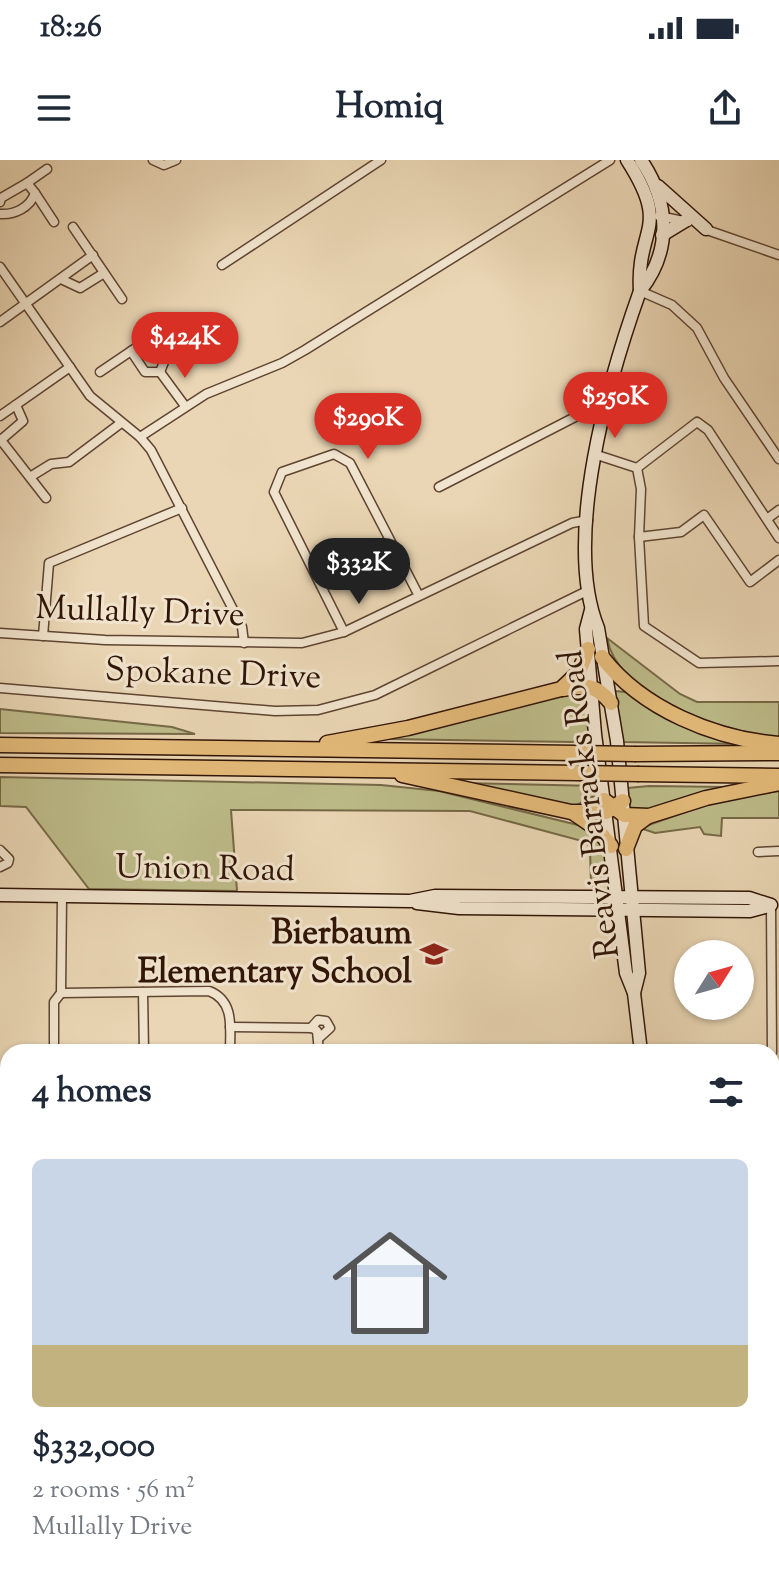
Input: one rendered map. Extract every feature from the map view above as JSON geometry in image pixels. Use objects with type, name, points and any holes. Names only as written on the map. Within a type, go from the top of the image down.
[{"type":"highway","points":[[561,689],[579,672],[588,649]]},
{"type":"highway","points":[[602,657],[638,693]]},
{"type":"highway","points":[[288,749],[394,732],[561,689],[598,690],[620,685],[676,715],[714,730],[779,744]]},
{"type":"highway","points":[[598,690],[611,703]]},
{"type":"highway","points":[[0,745],[636,754],[779,753]]},
{"type":"highway","points":[[0,765],[779,776]]},
{"type":"highway","points":[[386,770],[441,786],[571,812],[615,807],[649,816]]},
{"type":"highway","points":[[571,812],[619,847],[635,826],[649,816],[706,798],[779,783]]},
{"type":"main road","name":"Reavis Barracks Road","points":[[598,690],[602,657],[589,590],[588,520],[594,454],[602,414],[640,291],[639,273],[658,216],[627,160]]},
{"type":"main road","name":"Reavis Barracks Road","points":[[640,291],[650,278],[662,235],[657,186],[641,160]]},
{"type":"main road","points":[[657,186],[706,229]]},
{"type":"main road","points":[[662,235],[685,221]]},
{"type":"main road","name":"Reavis Barracks Road","points":[[591,610],[586,629],[588,649],[598,690],[625,903],[639,973],[634,993],[640,1044]]},
{"type":"main road","name":"Reavis Barracks Road","points":[[611,703],[615,807]]},
{"type":"main road","name":"Reavis Barracks Road","points":[[619,847],[615,870],[625,903]]},
{"type":"main road","points":[[592,896],[606,886],[615,870]]},
{"type":"main road","name":"Union Road","points":[[0,895],[410,901],[435,896],[592,896],[625,903]]},
{"type":"main road","name":"Union Road","points":[[410,901],[436,907],[749,898],[775,905]]},
{"type":"street","points":[[153,160],[164,165],[176,160]]},
{"type":"street","points":[[222,265],[381,160]]},
{"type":"street","points":[[140,437],[185,406],[305,350],[610,160]]},
{"type":"street","points":[[0,202],[1,198],[47,169]]},
{"type":"street","points":[[27,183],[54,222]]},
{"type":"street","points":[[0,212],[14,213],[32,201],[35,193]]},
{"type":"street","points":[[658,216],[685,221],[779,255]]},
{"type":"street","points":[[73,227],[122,299]]},
{"type":"street","points":[[0,322],[63,280],[93,255]]},
{"type":"street","points":[[0,267],[90,396],[140,437],[182,508],[242,627],[244,643]]},
{"type":"street","points":[[63,280],[80,288],[104,273]]},
{"type":"street","points":[[640,291],[672,305],[697,328],[724,378],[779,459]]},
{"type":"street","points":[[100,372],[174,322]]},
{"type":"street","points":[[150,339],[164,362],[160,372]]},
{"type":"street","points":[[131,351],[145,372],[160,372]]},
{"type":"street","points":[[0,416],[70,367]]},
{"type":"street","points":[[160,372],[185,406]]},
{"type":"street","points":[[16,405],[23,421],[0,440],[46,498]]},
{"type":"street","points":[[439,487],[577,416],[602,414]]},
{"type":"street","points":[[637,468],[697,422],[708,430],[779,538]]},
{"type":"street","points":[[30,477],[51,464],[69,462],[121,423]]},
{"type":"street","points":[[344,632],[274,492],[282,472],[310,460],[334,454],[343,456],[350,463],[418,594]]},
{"type":"street","points":[[594,454],[637,468]]},
{"type":"street","points":[[637,468],[641,489],[639,537],[644,626],[699,663],[779,661]]},
{"type":"street","points":[[43,636],[49,563],[182,508]]},
{"type":"street","points":[[767,519],[779,510]]},
{"type":"street","points":[[639,537],[681,532],[704,515],[750,582],[779,560]]},
{"type":"street","name":"Mullally Drive","points":[[0,633],[302,643],[344,632],[572,523],[588,520]]},
{"type":"street","name":"Spokane Drive","points":[[0,688],[259,710],[318,710],[375,695],[589,590]]},
{"type":"street","points":[[0,850],[9,859],[0,867]]},
{"type":"street","points":[[758,852],[779,851]]},
{"type":"street","points":[[54,1044],[54,1002],[61,993],[62,896]]},
{"type":"street","points":[[772,1044],[775,905]]},
{"type":"street","points":[[61,993],[209,991],[218,994],[228,1007],[230,1044]]},
{"type":"street","points":[[143,992],[144,1044]]},
{"type":"street","points":[[230,1027],[316,1032],[318,1044]]},
{"type":"shaded area","points":[[607,638],[680,694],[697,702],[779,702],[779,739],[703,719],[652,694],[631,678],[615,659]]},
{"type":"shaded area","points":[[570,691],[587,691],[591,739],[572,742],[387,739]]},
{"type":"shaded area","points":[[615,691],[625,692],[676,721],[742,744],[623,742]]},
{"type":"shaded area","points":[[0,709],[172,727],[195,734],[0,733]]},
{"type":"shaded area","points":[[0,777],[381,785],[439,791],[586,827],[597,838],[604,852],[605,877],[602,884],[591,886],[590,848],[586,842],[470,811],[231,810],[237,891],[89,889],[26,807],[0,806]]},
{"type":"shaded area","points":[[459,783],[597,786],[594,796],[575,806]]},
{"type":"shaded area","points":[[730,787],[641,813],[629,809],[628,788]]},
{"type":"shaded area","points":[[779,791],[779,818],[722,818],[721,836],[704,834],[700,827],[655,833],[640,828],[720,800]]},
{"type":"place","name":"Bierbaum Elementary School","points":[[434,954]]}]
